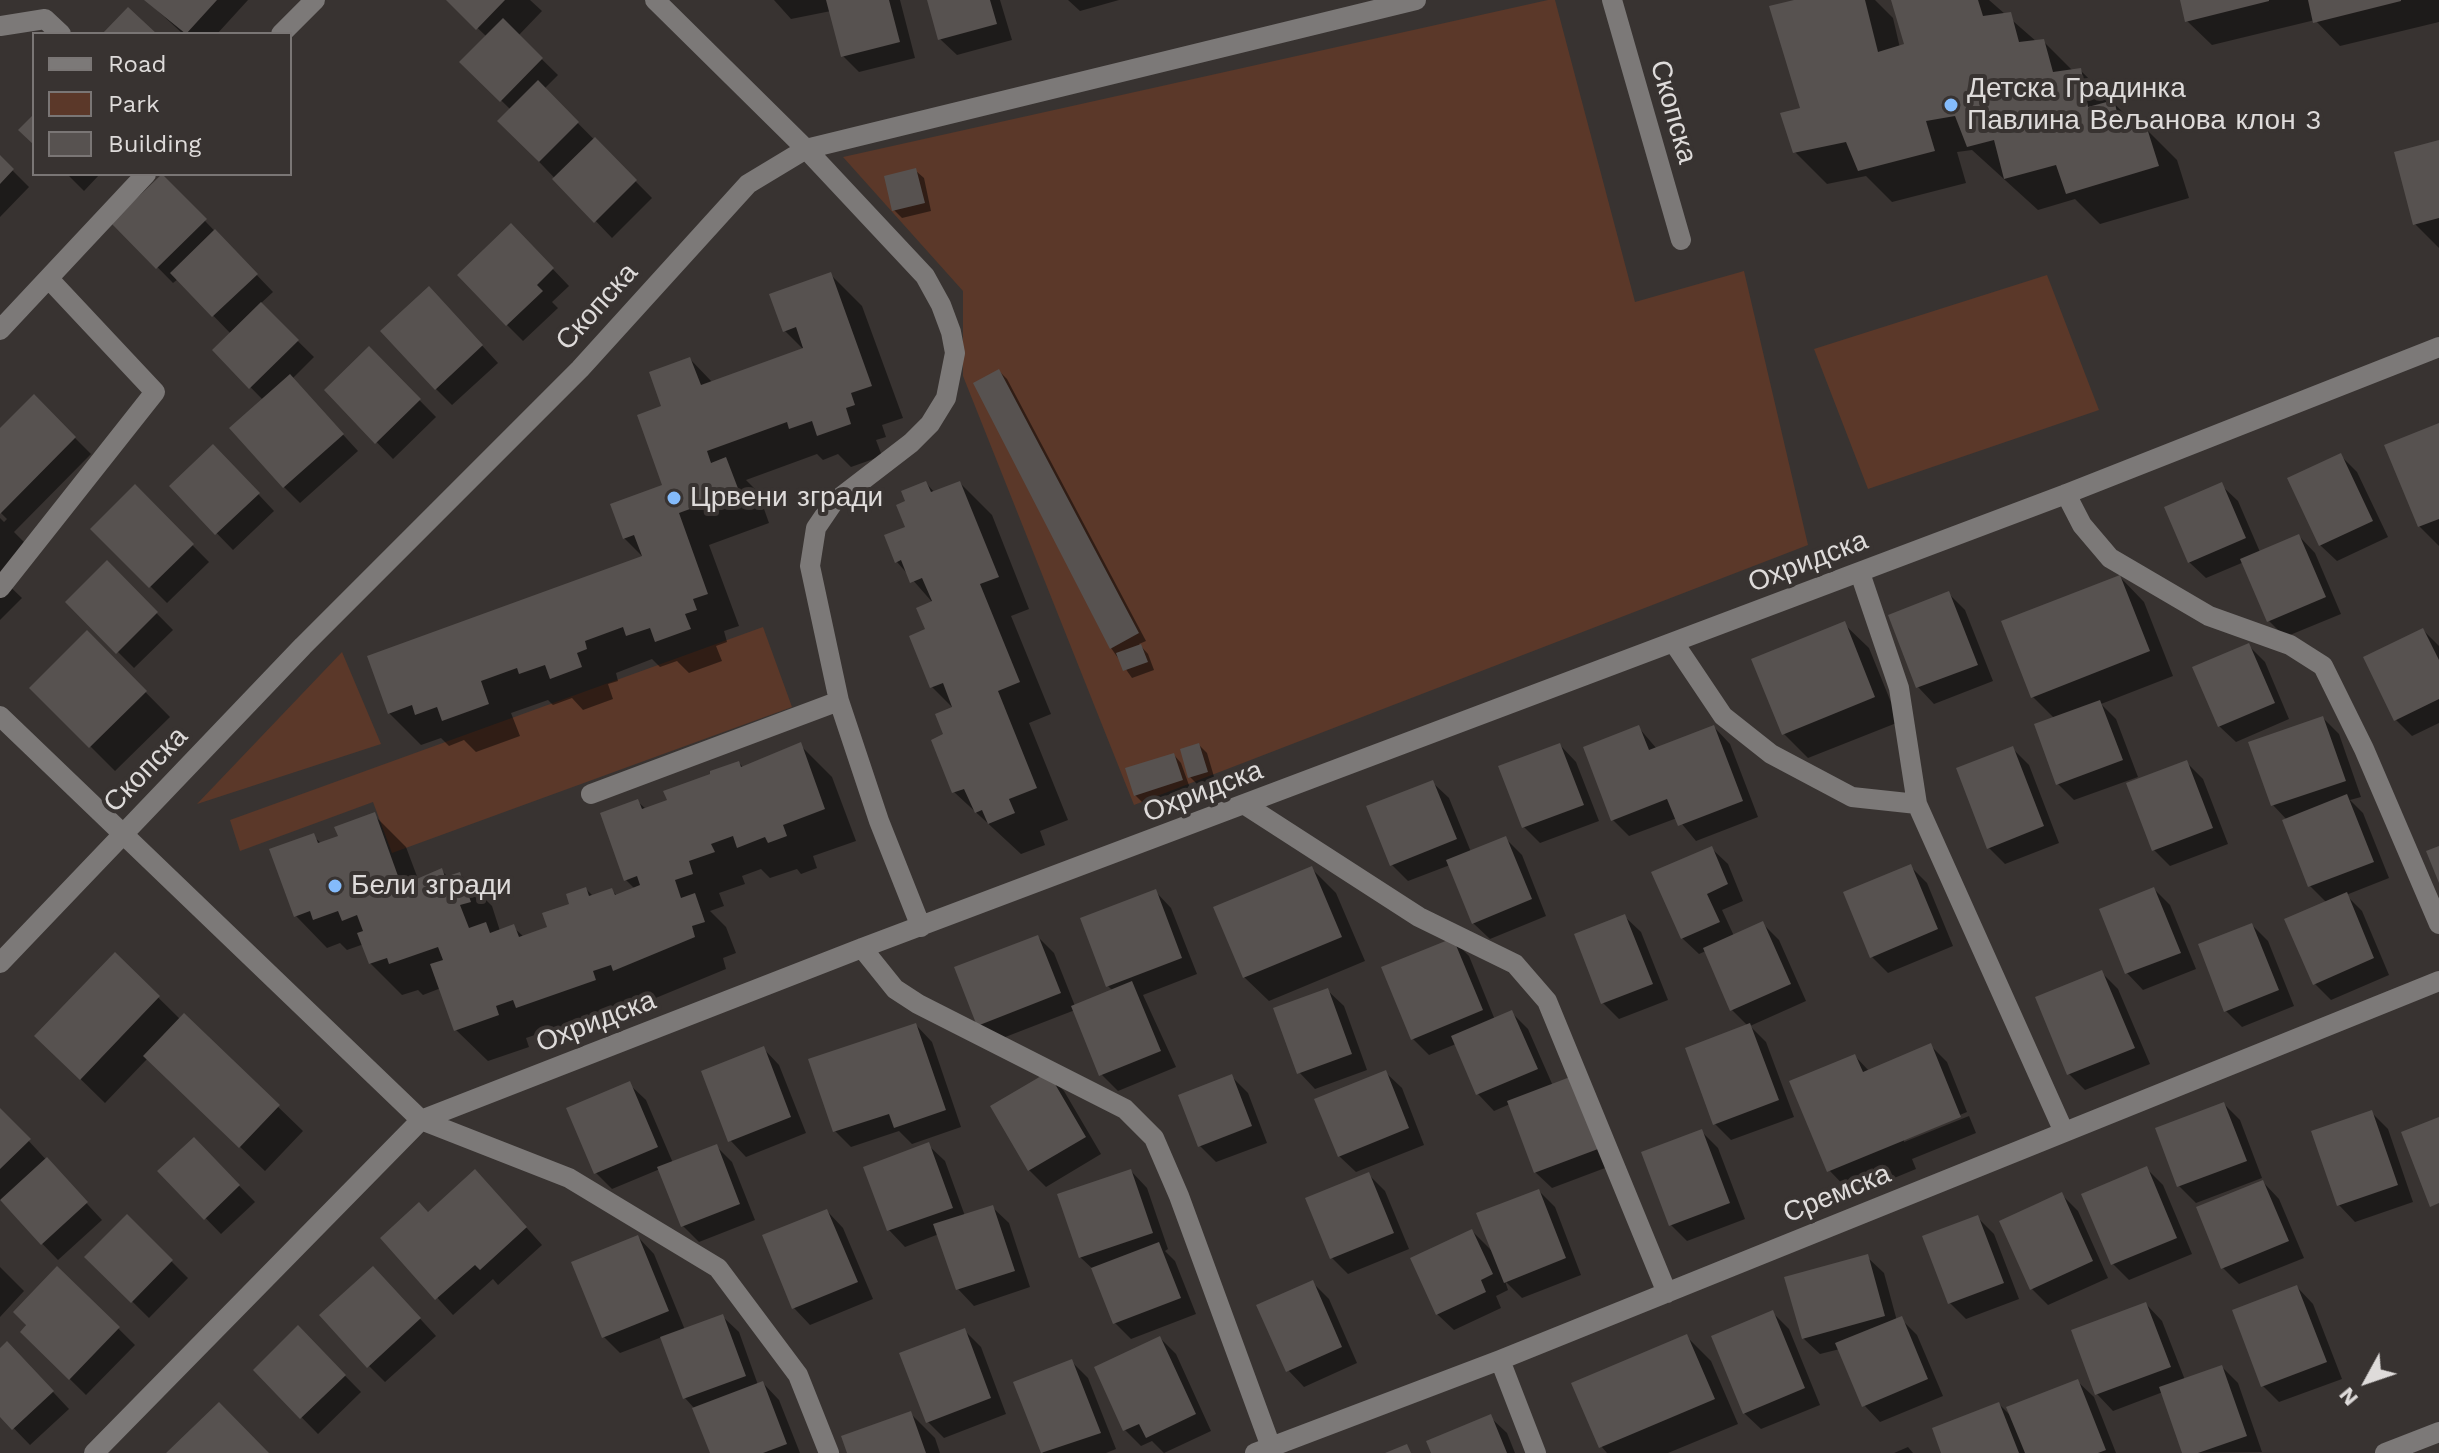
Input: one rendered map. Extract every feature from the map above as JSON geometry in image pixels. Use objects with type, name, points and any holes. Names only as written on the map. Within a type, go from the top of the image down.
[{"type":"street","points":[[283,32],[315,0]]},
{"type":"street","points":[[655,0],[806,149],[925,276],[941,305],[955,353],[946,398],[930,424],[833,503],[816,528],[810,566],[839,701],[879,821],[921,927]]},
{"type":"street","name":"Скопска","points":[[0,963],[122,834],[580,369],[748,184],[806,149],[1416,0]]},
{"type":"street","name":"Скопска","points":[[1612,0],[1681,240]]},
{"type":"street","points":[[0,26],[45,19],[59,32]]},
{"type":"street","points":[[0,330],[144,176]]},
{"type":"street","points":[[0,588],[155,392],[49,279]]},
{"type":"street","name":"Охридска","points":[[94,1453],[421,1120],[862,948],[1247,806],[1860,573],[2439,347]]},
{"type":"street","points":[[2066,494],[2082,525],[2110,558],[2209,616],[2290,645],[2323,666],[2364,749],[2439,924]]},
{"type":"street","points":[[1860,573],[1899,688],[1917,804],[2064,1132]]},
{"type":"street","points":[[1674,643],[1723,716],[1771,754],[1852,797],[1917,804]]},
{"type":"street","points":[[591,794],[839,701]]},
{"type":"street","points":[[0,716],[421,1120],[569,1178],[718,1268],[798,1375],[829,1453]]},
{"type":"street","points":[[1247,806],[1419,917],[1515,964],[1547,1001],[1667,1293]]},
{"type":"street","points":[[862,948],[895,989],[918,1004],[1125,1109],[1154,1138],[1179,1196],[1263,1450]]},
{"type":"street","name":"Сремска","points":[[1263,1450],[1500,1360],[2439,981]]},
{"type":"street","points":[[1500,1360],[1536,1453]]},
{"type":"street","points":[[2385,1453],[2439,1432]]},
{"type":"green space","points":[[1555,0],[1635,302],[1744,271],[1808,545],[1134,805],[963,376],[963,291],[843,157]]},
{"type":"green space","points":[[2047,275],[2099,410],[1868,489],[1814,349]]},
{"type":"green space","points":[[763,627],[792,707],[392,853],[373,802],[240,851],[230,820]]},
{"type":"green space","points":[[342,652],[381,744],[197,804]]},
{"type":"building","points":[[144,0],[217,0],[188,32],[184,32]]},
{"type":"building","points":[[446,0],[505,0],[476,30]]},
{"type":"building","points":[[826,0],[889,0],[900,42],[841,57]]},
{"type":"building","points":[[927,0],[990,0],[997,24],[938,40]]},
{"type":"building","points":[[1794,0],[1865,0],[1878,52],[1904,44],[1891,0],[1978,0],[1983,16],[2011,12],[2019,42],[2044,39],[2053,72],[2081,68],[2088,107],[2114,100],[2122,132],[2146,125],[2159,166],[2066,194],[2056,165],[2004,179],[1994,140],[1967,147],[1955,116],[1926,121],[1935,151],[1858,171],[1846,142],[1793,153],[1780,113],[1800,108],[1769,6]]},
{"type":"building","points":[[2180,0],[2269,0],[2269,1],[2185,22]]},
{"type":"building","points":[[2308,0],[2401,0],[2401,1],[2313,23]]},
{"type":"building","points":[[128,7],[155,32],[104,32]]},
{"type":"building","points":[[503,18],[543,58],[500,102],[459,62]]},
{"type":"building","points":[[538,80],[579,122],[539,162],[497,121]]},
{"type":"building","points":[[32,116],[32,143],[18,130]]},
{"type":"building","points":[[595,137],[637,180],[594,223],[552,179]]},
{"type":"building","points":[[2439,140],[2439,218],[2413,225],[2394,152]]},
{"type":"building","points":[[0,155],[14,169],[0,184]]},
{"type":"building","points":[[916,168],[925,203],[892,211],[884,176]]},
{"type":"building","points":[[160,176],[164,176],[207,219],[156,269],[111,223]]},
{"type":"building","points":[[511,223],[554,268],[537,285],[543,291],[506,326],[457,275]]},
{"type":"building","points":[[215,229],[258,274],[212,317],[170,273]]},
{"type":"building","name":"Црвени згради","points":[[831,272],[872,386],[851,393],[855,405],[846,408],[851,424],[817,436],[812,421],[789,429],[787,422],[707,451],[711,463],[726,457],[739,491],[679,513],[708,594],[693,599],[697,610],[685,614],[691,629],[655,642],[650,628],[626,636],[623,627],[585,641],[587,649],[577,653],[582,667],[550,679],[545,665],[519,674],[517,668],[481,681],[489,704],[442,721],[437,707],[415,715],[412,705],[388,714],[367,656],[642,556],[634,535],[623,539],[610,504],[662,485],[637,415],[661,406],[649,372],[690,357],[701,385],[803,348],[796,327],[783,332],[769,294]]},
{"type":"building","points":[[429,286],[483,345],[435,390],[380,331]]},
{"type":"building","points":[[261,302],[299,340],[249,389],[212,350]]},
{"type":"building","points":[[369,346],[421,399],[375,444],[324,390]]},
{"type":"building","points":[[999,369],[1139,633],[1110,649],[973,383]]},
{"type":"building","points":[[290,374],[344,434],[283,488],[229,428]]},
{"type":"building","points":[[34,394],[76,437],[0,514],[0,428]]},
{"type":"building","points":[[2439,423],[2439,519],[2418,527],[2384,445]]},
{"type":"building","points":[[213,444],[260,493],[215,535],[169,486]]},
{"type":"building","points":[[2341,453],[2373,521],[2319,546],[2287,478]]},
{"type":"building","points":[[926,481],[931,492],[960,481],[999,577],[980,584],[1020,682],[998,691],[1037,788],[1009,799],[1015,813],[988,824],[982,810],[975,813],[964,789],[952,793],[931,740],[943,734],[935,714],[952,707],[943,683],[930,688],[909,636],[925,629],[916,608],[932,601],[922,578],[910,583],[901,560],[895,563],[884,535],[905,527],[896,505],[905,501],[901,491]]},
{"type":"building","points":[[2222,482],[2246,538],[2188,563],[2164,507]]},
{"type":"building","points":[[135,484],[194,544],[149,588],[90,529]]},
{"type":"building","points":[[2299,534],[2326,597],[2267,622],[2240,559]]},
{"type":"building","points":[[107,560],[158,612],[116,654],[65,602]]},
{"type":"building","points":[[2120,575],[2150,651],[2031,698],[2001,621]]},
{"type":"building","points":[[1949,591],[1978,665],[1916,688],[1888,615]]},
{"type":"building","points":[[1845,621],[1875,697],[1782,735],[1751,659]]},
{"type":"building","points":[[2423,628],[2439,660],[2439,699],[2394,721],[2363,657]]},
{"type":"building","points":[[87,630],[147,691],[89,748],[29,688]]},
{"type":"building","points":[[2249,643],[2275,703],[2218,727],[2192,667]]},
{"type":"building","points":[[1141,644],[1148,662],[1123,671],[1116,653]]},
{"type":"building","points":[[2100,700],[2123,760],[2056,785],[2034,724]]},
{"type":"building","points":[[2323,716],[2346,781],[2271,806],[2248,742]]},
{"type":"building","points":[[1639,725],[1649,750],[1714,725],[1743,801],[1678,826],[1667,799],[1611,821],[1583,747]]},
{"type":"building","name":"Бели згради","points":[[801,742],[825,809],[783,825],[787,836],[768,843],[765,837],[737,848],[733,836],[711,844],[715,852],[689,861],[693,874],[675,880],[681,898],[695,893],[705,922],[692,926],[695,937],[613,971],[611,965],[593,971],[596,980],[516,1008],[513,1000],[496,1006],[499,1015],[454,1031],[430,964],[443,960],[438,947],[389,964],[387,958],[369,964],[357,933],[363,931],[357,915],[342,921],[338,911],[313,920],[310,911],[294,917],[269,849],[314,833],[318,843],[338,836],[334,827],[375,812],[398,876],[386,880],[389,891],[442,868],[445,877],[460,872],[471,902],[460,905],[469,928],[486,922],[490,933],[514,924],[519,937],[547,927],[542,913],[569,904],[566,894],[586,887],[589,896],[612,888],[615,895],[640,885],[637,876],[624,881],[600,813],[638,799],[642,809],[667,800],[663,791],[710,774],[710,771],[739,761],[741,767]]},
{"type":"building","points":[[1199,743],[1208,772],[1188,778],[1180,749]]},
{"type":"building","points":[[1560,743],[1584,805],[1522,828],[1498,766]]},
{"type":"building","points":[[2013,746],[2044,826],[1987,849],[1956,768]]},
{"type":"building","points":[[1174,753],[1183,780],[1134,796],[1125,768]]},
{"type":"building","points":[[2187,760],[2213,828],[2152,851],[2126,783]]},
{"type":"building","points":[[1433,780],[1457,839],[1390,866],[1366,806]]},
{"type":"building","points":[[2347,794],[2374,862],[2308,887],[2282,820]]},
{"type":"building","points":[[1506,836],[1532,899],[1472,924],[1446,860]]},
{"type":"building","points":[[1712,846],[1728,884],[1707,894],[1720,922],[1681,939],[1651,872]]},
{"type":"building","points":[[2439,846],[2439,883],[2426,851]]},
{"type":"building","points":[[1911,864],[1938,929],[1870,958],[1843,892]]},
{"type":"building","points":[[1312,866],[1342,937],[1243,978],[1213,907]]},
{"type":"building","points":[[2154,887],[2181,953],[2125,974],[2099,909]]},
{"type":"building","points":[[1156,889],[1182,958],[1106,987],[1080,918]]},
{"type":"building","points":[[2347,892],[2374,958],[2313,985],[2284,919]]},
{"type":"building","points":[[1625,914],[1653,984],[1601,1004],[1574,934]]},
{"type":"building","points":[[1763,921],[1791,984],[1730,1011],[1703,948]]},
{"type":"building","points":[[2252,923],[2279,990],[2224,1012],[2198,944]]},
{"type":"building","points":[[1038,935],[1061,993],[977,1026],[954,967]]},
{"type":"building","points":[[1453,938],[1483,1010],[1411,1040],[1381,967]]},
{"type":"building","points":[[115,952],[160,996],[80,1080],[34,1036]]},
{"type":"building","points":[[2102,970],[2135,1048],[2067,1075],[2035,997]]},
{"type":"building","points":[[1132,981],[1161,1051],[1099,1076],[1071,1006]]},
{"type":"building","points":[[1328,988],[1352,1054],[1297,1074],[1273,1008]]},
{"type":"building","points":[[1512,1010],[1538,1069],[1476,1095],[1451,1036]]},
{"type":"building","points":[[184,1013],[280,1105],[239,1148],[143,1056]]},
{"type":"building","points":[[916,1023],[946,1110],[894,1128],[889,1114],[833,1132],[808,1059]]},
{"type":"building","points":[[1750,1023],[1779,1100],[1713,1125],[1685,1048]]},
{"type":"building","points":[[1931,1043],[1961,1117],[1827,1172],[1789,1081],[1855,1054],[1863,1072]]},
{"type":"building","points":[[764,1046],[791,1117],[728,1142],[701,1071]]},
{"type":"building","points":[[1386,1070],[1409,1128],[1338,1157],[1314,1099]]},
{"type":"building","points":[[1048,1072],[1086,1137],[1028,1171],[990,1106]]},
{"type":"building","points":[[1232,1074],[1252,1126],[1198,1147],[1178,1095]]},
{"type":"building","points":[[1570,1077],[1598,1149],[1534,1173],[1507,1101]]},
{"type":"building","points":[[630,1081],[658,1147],[594,1174],[566,1108]]},
{"type":"building","points":[[2224,1102],[2247,1161],[2177,1187],[2155,1128]]},
{"type":"building","points":[[0,1108],[31,1139],[0,1169]]},
{"type":"building","points":[[2372,1110],[2398,1185],[2337,1206],[2311,1131]]},
{"type":"building","points":[[2439,1117],[2439,1203],[2430,1207],[2401,1132]]},
{"type":"building","points":[[1702,1129],[1730,1203],[1669,1226],[1641,1152]]},
{"type":"building","points":[[194,1137],[240,1185],[204,1220],[157,1171]]},
{"type":"building","points":[[929,1142],[953,1208],[887,1231],[863,1167]]},
{"type":"building","points":[[717,1144],[740,1204],[681,1227],[657,1167]]},
{"type":"building","points":[[47,1157],[88,1202],[41,1245],[0,1200]]},
{"type":"building","points":[[2147,1166],[2177,1238],[2111,1265],[2081,1194]]},
{"type":"building","points":[[475,1169],[527,1227],[480,1270],[475,1265],[435,1300],[380,1238],[419,1202],[428,1212]]},
{"type":"building","points":[[1131,1169],[1153,1233],[1079,1258],[1057,1194]]},
{"type":"building","points":[[1369,1172],[1394,1233],[1330,1259],[1305,1198]]},
{"type":"building","points":[[2263,1180],[2289,1241],[2221,1269],[2196,1207]]},
{"type":"building","points":[[1539,1189],[1566,1258],[1504,1283],[1476,1213]]},
{"type":"building","points":[[2062,1192],[2093,1261],[2030,1290],[1999,1221]]},
{"type":"building","points":[[993,1205],[1015,1271],[956,1290],[933,1224]]},
{"type":"building","points":[[827,1209],[858,1282],[792,1309],[762,1235]]},
{"type":"building","points":[[127,1214],[173,1260],[131,1303],[84,1257]]},
{"type":"building","points":[[1978,1215],[2004,1283],[1948,1304],[1922,1236]]},
{"type":"building","points":[[1472,1229],[1493,1274],[1481,1280],[1486,1292],[1436,1315],[1410,1258]]},
{"type":"building","points":[[638,1235],[669,1311],[602,1338],[571,1262]]},
{"type":"building","points":[[1159,1242],[1181,1298],[1113,1324],[1091,1268]]},
{"type":"building","points":[[1868,1254],[1885,1316],[1802,1339],[1784,1277]]},
{"type":"building","points":[[57,1266],[120,1327],[69,1380],[20,1332],[26,1325],[13,1312]]},
{"type":"building","points":[[373,1266],[421,1318],[367,1368],[319,1315]]},
{"type":"building","points":[[1313,1280],[1342,1347],[1286,1372],[1256,1305]]},
{"type":"building","points":[[2297,1285],[2327,1362],[2261,1387],[2232,1310]]},
{"type":"building","points":[[2146,1302],[2171,1367],[2095,1395],[2071,1330]]},
{"type":"building","points":[[1773,1310],[1805,1388],[1743,1414],[1711,1336]]},
{"type":"building","points":[[723,1314],[746,1376],[683,1399],[660,1337]]},
{"type":"building","points":[[1902,1316],[1928,1379],[1862,1407],[1835,1343]]},
{"type":"building","points":[[298,1325],[346,1375],[300,1419],[253,1370]]},
{"type":"building","points":[[965,1328],[991,1398],[926,1423],[899,1353]]},
{"type":"building","points":[[1687,1334],[1715,1399],[1599,1448],[1571,1383]]},
{"type":"building","points":[[1160,1336],[1196,1414],[1146,1438],[1139,1424],[1123,1431],[1094,1367]]},
{"type":"building","points":[[7,1341],[54,1391],[12,1430],[0,1417],[0,1348]]},
{"type":"building","points":[[1072,1359],[1101,1433],[1041,1453],[1013,1382]]},
{"type":"building","points":[[2222,1365],[2247,1436],[2198,1453],[2182,1453],[2159,1387]]},
{"type":"building","points":[[2078,1379],[2106,1450],[2098,1453],[2025,1453],[2006,1407]]},
{"type":"building","points":[[763,1381],[787,1444],[763,1453],[710,1453],[692,1408]]},
{"type":"building","points":[[219,1402],[269,1453],[166,1453]]},
{"type":"building","points":[[1999,1402],[2019,1453],[1941,1453],[1932,1428]]},
{"type":"building","points":[[911,1411],[926,1453],[847,1453],[841,1436]]},
{"type":"building","points":[[1491,1414],[1507,1453],[1431,1453],[1426,1441]]},
{"type":"building","points":[[1407,1444],[1411,1453],[1385,1453]]},
{"type":"place","name":"Детска Градинка Павлина Вељанова клон 3","points":[[1951,105]]},
{"type":"place","name":"Црвени згради","points":[[674,498]]},
{"type":"place","name":"Бели згради","points":[[335,886]]}]
